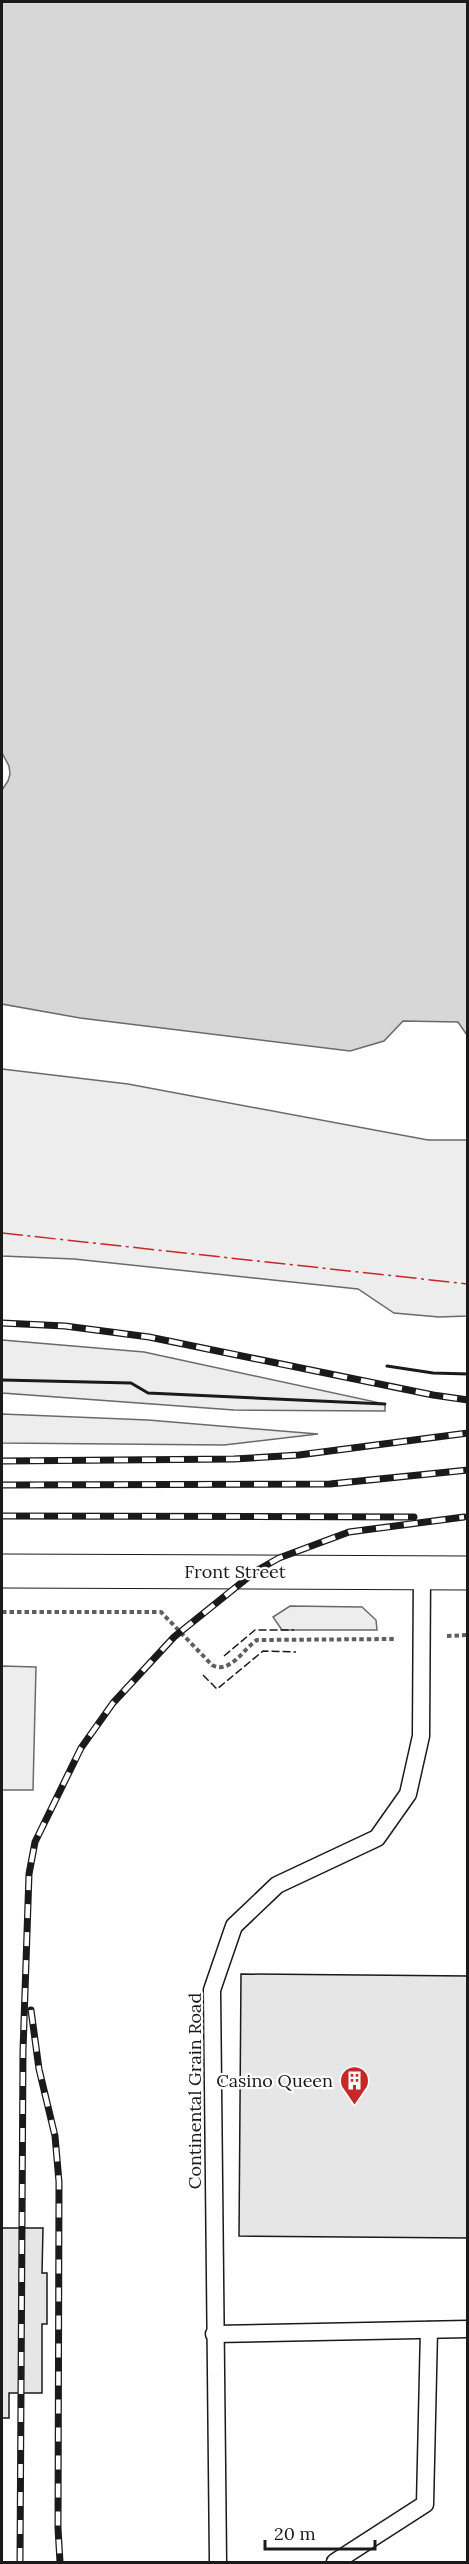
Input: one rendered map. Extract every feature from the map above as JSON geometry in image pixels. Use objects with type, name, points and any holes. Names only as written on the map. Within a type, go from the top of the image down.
[{"type":"street","name":"Front Street","points":[[2,1571],[468,1573]]},
{"type":"lane","name":"Continental Grain Road","points":[[218,2562],[212,1990],[234,1926],[277,1885],[377,1838],[408,1794],[421,1736],[422,1573]]},
{"type":"lane","points":[[214,2334],[468,2329]]},
{"type":"lane","points":[[335,2562],[425,2504],[429,2330]]},
{"type":"path","points":[[2,1612],[161,1612],[212,1665],[221,1668],[228,1667],[257,1640],[375,1640]]},
{"type":"path","points":[[454,1636],[468,1635]]},
{"type":"shaded area","points":[[2,2],[467,2],[467,1035],[458,1022],[403,1021],[384,1041],[350,1051],[80,1018],[2,1004]]},
{"type":"shaded area","points":[[2,1069],[128,1084],[428,1140],[467,1140],[467,1316],[439,1317],[394,1313],[358,1289],[74,1259],[2,1256]]},
{"type":"shaded area","points":[[2,1340],[144,1352],[385,1404],[385,1411],[234,1410],[2,1393]]},
{"type":"shaded area","points":[[2,1414],[148,1420],[318,1434],[224,1445],[2,1443]]},
{"type":"shaded area","points":[[290,1606],[362,1607],[376,1620],[377,1630],[282,1630],[273,1617]]},
{"type":"shaded area","points":[[2,1666],[36,1667],[33,1790],[2,1790]]},
{"type":"pier","points":[[2,753],[9,766],[10,774],[2,790]]},
{"type":"building","name":"Casino Queen","points":[[241,1974],[468,1976],[468,2238],[239,2236]]},
{"type":"building","points":[[2,2228],[43,2228],[42,2273],[47,2273],[47,2324],[42,2324],[42,2393],[9,2393],[9,2418],[2,2418]]},
{"type":"railway","points":[[2,1323],[65,1326],[149,1337],[433,1395],[468,1400]]},
{"type":"railway","points":[[2,1461],[234,1459],[299,1455],[468,1433]]},
{"type":"railway","points":[[2,1485],[330,1484],[468,1470]]},
{"type":"railway","points":[[2,1516],[414,1517]]},
{"type":"railway","points":[[20,2562],[23,2051],[29,1874],[35,1842],[81,1748],[113,1703],[174,1637],[256,1571],[279,1558],[349,1532],[464,1517]]},
{"type":"railway","points":[[31,2010],[39,2069],[55,2136],[59,2182],[58,2528],[60,2562]]},
{"type":"fence","points":[[224,1656],[255,1630],[294,1630]]},
{"type":"fence","points":[[203,1675],[217,1689],[263,1651],[296,1652]]},
{"type":"wall","points":[[387,1366],[433,1373],[468,1374]]},
{"type":"wall","points":[[2,1380],[131,1383],[148,1393],[385,1404]]},
{"type":"power","points":[[2,1233],[468,1284]]},
{"type":"place","name":"Casino Queen","points":[[354,2106]]}]
